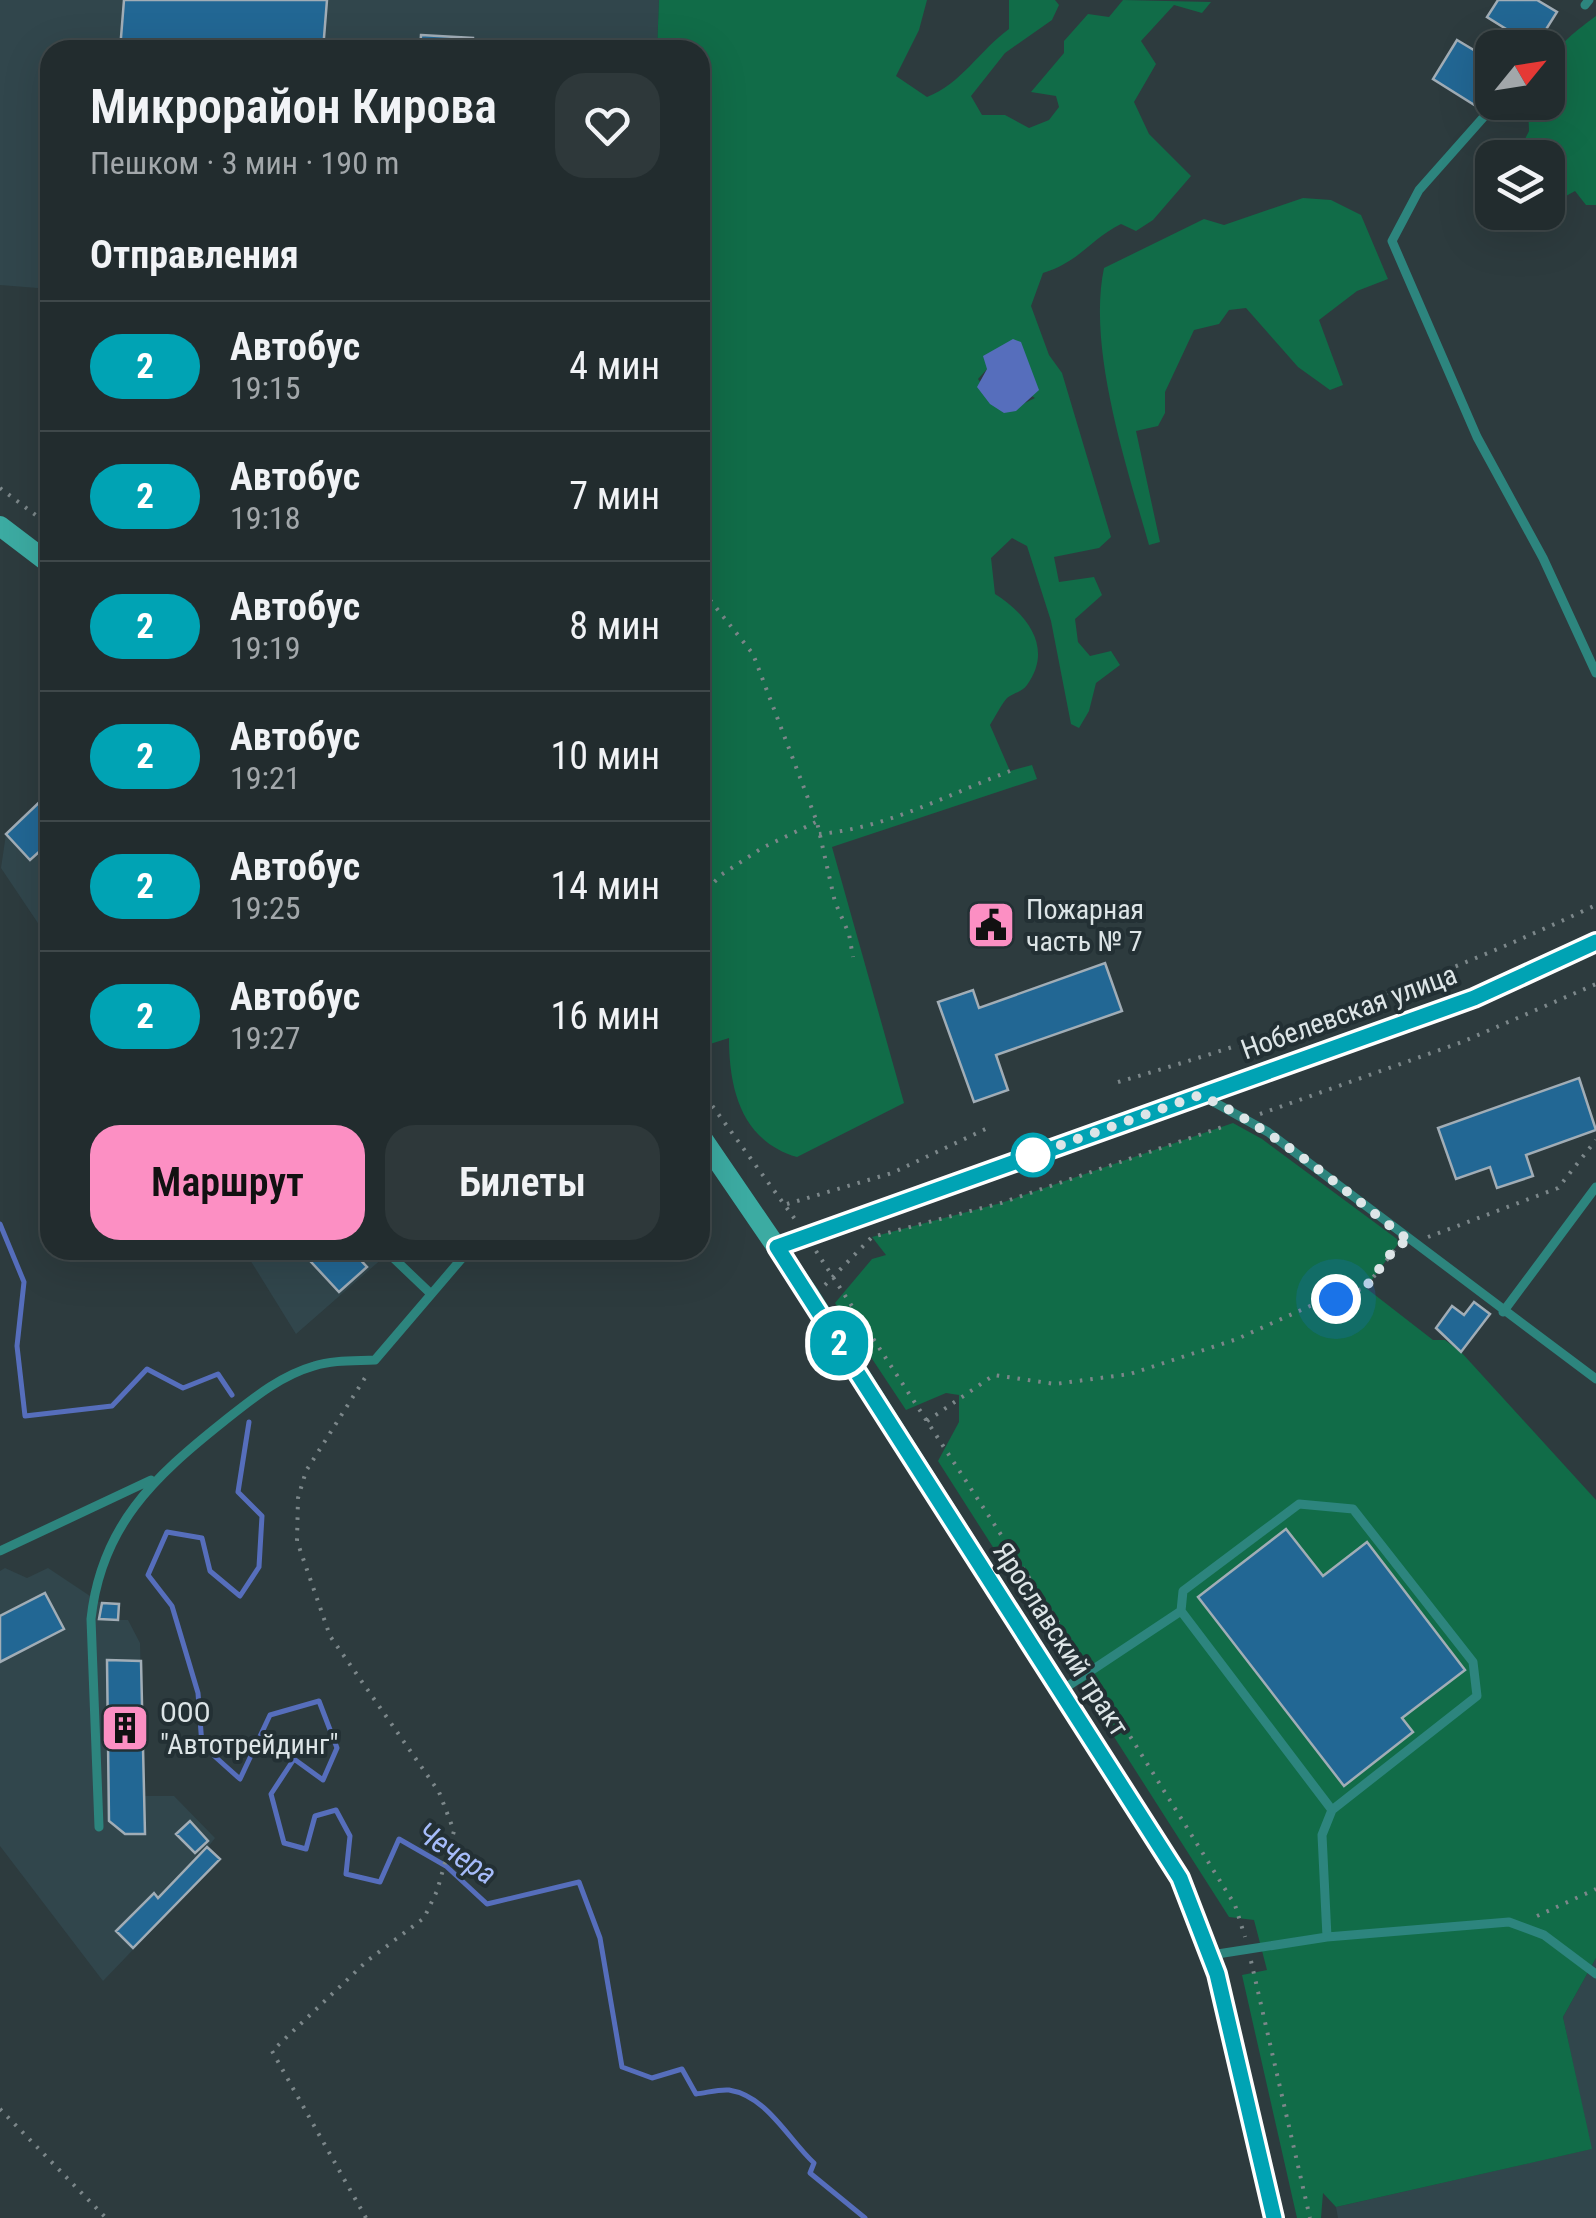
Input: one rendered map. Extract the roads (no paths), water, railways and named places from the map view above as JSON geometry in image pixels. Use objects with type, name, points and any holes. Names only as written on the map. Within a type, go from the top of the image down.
[{"type":"street","points":[[0,526],[40,556]]},
{"type":"street","name":"Нобелевская улица","points":[[777,1247],[1474,998],[1596,942]]},
{"type":"street","name":"Ярославский тракт","points":[[710,1150],[777,1247],[1180,1878],[1211,1955],[1274,2218]]},
{"type":"lane","points":[[1481,120],[1419,190],[1392,240],[1477,437],[1543,558],[1596,673]]},
{"type":"lane","points":[[1200,1095],[1246,1119],[1596,1378]]},
{"type":"lane","points":[[1503,1312],[1596,1187]]},
{"type":"lane","points":[[395,1260],[429,1292]]},
{"type":"lane","points":[[0,1551],[153,1479],[259,1394],[286,1378],[313,1366],[375,1360],[459,1260]]},
{"type":"lane","points":[[100,1827],[94,1598],[119,1528],[153,1479]]},
{"type":"lane","points":[[1327,1938],[1322,1835],[1332,1810],[1477,1696],[1472,1662],[1353,1509],[1298,1504],[1183,1591],[1181,1611],[1332,1810]]},
{"type":"lane","points":[[1062,1691],[1181,1611]]},
{"type":"lane","points":[[1211,1955],[1462,1924],[1518,1925],[1544,1935],[1596,1974]]},
{"type":"water","points":[[1013,339],[1021,342],[1039,390],[1016,411],[1004,413],[990,404],[977,387],[987,369],[983,356]]},
{"type":"waterway","name":"Чечера","points":[[0,1224],[24,1282],[17,1346],[25,1416],[112,1406],[147,1369],[183,1388],[218,1374],[232,1395]]},
{"type":"waterway","name":"Чечера","points":[[249,1422],[238,1492],[262,1516],[259,1567],[240,1596],[210,1571],[202,1538],[167,1532],[148,1575],[172,1606],[198,1693],[202,1745],[240,1779],[270,1715],[319,1701],[337,1748],[323,1780],[294,1759],[271,1794],[284,1843],[306,1849],[315,1816],[336,1810],[350,1836],[346,1874],[380,1882],[399,1839],[446,1866],[487,1904],[579,1882],[600,1938],[622,2067],[652,2078],[682,2069],[696,2094],[729,2090],[755,2101],[814,2163],[810,2173],[865,2218]]},
{"type":"place","name":"Пожарная часть № 7","points":[[991,925]]},
{"type":"place","name":"ООО \"Автотрейдинг\"","points":[[125,1728]]}]
